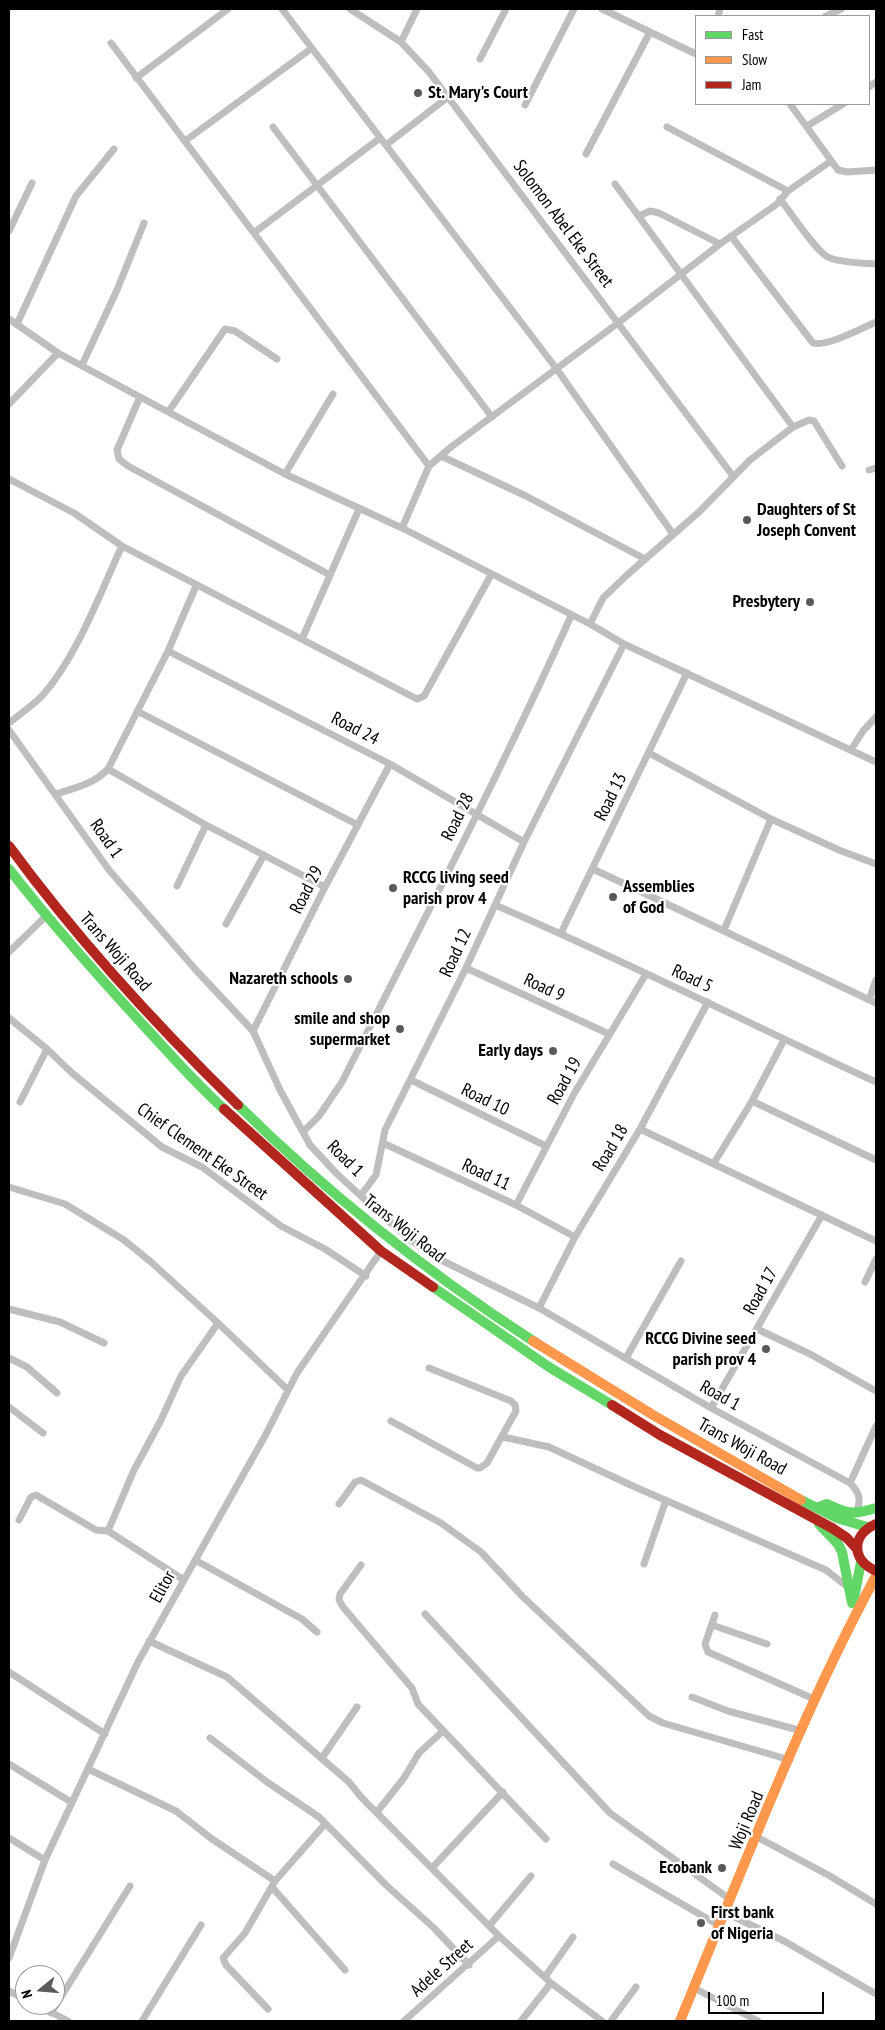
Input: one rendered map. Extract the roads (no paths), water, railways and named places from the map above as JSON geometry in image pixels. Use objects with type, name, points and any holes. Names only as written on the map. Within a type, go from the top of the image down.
[{"type":"main road","name":"Trans Woji Road","points":[[9,846],[52,904],[150,1017],[238,1106],[342,1202],[429,1270],[550,1353],[626,1401],[817,1508],[854,1525],[872,1525]]},
{"type":"main road","name":"Trans Woji Road","points":[[9,869],[46,916],[148,1033],[203,1090],[381,1251],[549,1367],[660,1435],[847,1538],[856,1548]]},
{"type":"main road","points":[[817,1508],[827,1504],[847,1513],[855,1514],[876,1508]]},
{"type":"main road","points":[[813,1518],[838,1544],[844,1558],[855,1606]]},
{"type":"main road","points":[[855,1606],[861,1562],[856,1548],[857,1540],[872,1525]]},
{"type":"main road","points":[[861,1562],[876,1571]]},
{"type":"main road","points":[[855,1606],[876,1576]]},
{"type":"main road","points":[[855,1606],[876,1592]]},
{"type":"main road","name":"Woji Road","points":[[680,2021],[814,1699],[855,1606]]},
{"type":"street","points":[[136,78],[228,9]]},
{"type":"street","points":[[282,9],[556,368],[673,534]]},
{"type":"street","name":"Solomon Abel Eke Street","points":[[350,9],[401,42],[429,72],[733,476]]},
{"type":"street","points":[[401,42],[417,9]]},
{"type":"street","points":[[480,59],[506,9]]},
{"type":"street","points":[[525,105],[574,9]]},
{"type":"street","points":[[602,9],[695,54]]},
{"type":"street","points":[[828,15],[841,9]]},
{"type":"street","points":[[586,154],[650,32]]},
{"type":"street","points":[[111,43],[255,232],[429,466]]},
{"type":"street","points":[[185,141],[312,48]]},
{"type":"street","points":[[386,145],[448,97]]},
{"type":"street","points":[[791,105],[835,167],[842,172],[876,170]]},
{"type":"street","points":[[807,126],[841,105]]},
{"type":"street","points":[[273,127],[492,417]]},
{"type":"street","points":[[667,127],[788,191]]},
{"type":"street","points":[[255,232],[380,138]]},
{"type":"street","points":[[114,149],[76,196],[11,321],[58,353],[285,474],[402,528],[571,616],[590,624],[624,644],[876,762]]},
{"type":"street","points":[[402,528],[429,466],[720,244],[777,204],[788,191],[831,161]]},
{"type":"street","points":[[9,231],[32,183]]},
{"type":"street","points":[[615,184],[793,427]]},
{"type":"street","points":[[780,199],[815,245],[827,257],[876,264]]},
{"type":"street","points":[[639,216],[650,211],[659,213],[720,244]]},
{"type":"street","points":[[82,365],[117,290],[144,223]]},
{"type":"street","points":[[731,236],[813,343],[819,344],[833,340],[876,322]]},
{"type":"street","points":[[169,412],[225,329],[235,331],[277,359]]},
{"type":"street","points":[[9,404],[58,353]]},
{"type":"street","points":[[285,474],[333,394]]},
{"type":"street","points":[[140,397],[117,450],[119,459],[128,466],[330,575]]},
{"type":"street","points":[[590,624],[603,598],[699,512],[750,460],[793,427],[813,420],[842,466]]},
{"type":"street","points":[[441,456],[526,496],[645,559]]},
{"type":"street","points":[[9,480],[74,512],[122,546],[196,586],[417,699],[421,699],[424,696],[491,575]]},
{"type":"street","points":[[302,639],[359,509]]},
{"type":"street","points":[[9,723],[41,696],[60,672],[122,546]]},
{"type":"street","points":[[56,794],[91,782],[108,769],[168,651],[196,586]]},
{"type":"street","name":"Road 28","points":[[304,1131],[319,1116],[342,1082],[477,814],[542,681],[571,616]]},
{"type":"street","name":"Road 12","points":[[360,1195],[376,1175],[385,1130],[466,968],[524,842],[624,644]]},
{"type":"street","name":"Road 24","points":[[168,651],[390,764],[524,842]]},
{"type":"street","name":"Road 13","points":[[561,933],[687,673]]},
{"type":"street","points":[[137,711],[358,825]]},
{"type":"street","points":[[851,750],[863,731],[876,717]]},
{"type":"street","name":"Road 1","points":[[9,730],[109,870],[195,970],[253,1031],[280,1090],[310,1145],[360,1195],[412,1241],[443,1261],[539,1308],[711,1408],[850,1483]]},
{"type":"street","points":[[649,753],[771,819],[839,850],[876,864]]},
{"type":"street","name":"Road 29","points":[[253,1031],[325,887],[390,764]]},
{"type":"street","points":[[108,769],[206,825],[325,887]]},
{"type":"street","points":[[724,930],[771,819]]},
{"type":"street","points":[[177,886],[206,825]]},
{"type":"street","points":[[226,924],[264,855]]},
{"type":"street","points":[[593,869],[876,1003]]},
{"type":"street","name":"Road 5","points":[[495,905],[561,933],[876,1082]]},
{"type":"street","points":[[9,952],[46,916]]},
{"type":"street","name":"Road 9","points":[[466,968],[609,1034]]},
{"type":"street","name":"Road 19","points":[[516,1205],[575,1092],[646,974]]},
{"type":"street","points":[[869,1000],[876,980]]},
{"type":"street","name":"Road 18","points":[[539,1308],[575,1237],[640,1129],[708,1002]]},
{"type":"street","name":"Chief Clement Eke Street","points":[[9,1018],[162,1147],[202,1167],[281,1226],[325,1249],[366,1276]]},
{"type":"street","points":[[714,1163],[752,1101],[784,1040]]},
{"type":"street","points":[[20,1102],[47,1050]]},
{"type":"street","name":"Road 10","points":[[410,1080],[546,1146]]},
{"type":"street","points":[[752,1101],[876,1160]]},
{"type":"street","points":[[640,1129],[876,1240]]},
{"type":"street","name":"Road 11","points":[[382,1143],[516,1205],[575,1237]]},
{"type":"street","points":[[9,1187],[65,1204],[104,1226],[151,1262],[288,1390]]},
{"type":"street","name":"Road 17","points":[[711,1408],[822,1215]]},
{"type":"street","name":"Elitor","points":[[9,1958],[45,1860],[149,1641],[269,1429],[306,1358],[366,1276],[381,1251]]},
{"type":"street","points":[[865,1282],[876,1259]]},
{"type":"street","points":[[626,1358],[681,1261]]},
{"type":"street","points":[[9,1309],[60,1322],[104,1343]]},
{"type":"street","points":[[108,1531],[134,1470],[149,1444],[181,1376],[218,1323]]},
{"type":"street","points":[[757,1329],[810,1354],[876,1391]]},
{"type":"street","points":[[9,1358],[27,1367],[57,1393]]},
{"type":"street","points":[[391,1421],[480,1468],[487,1463],[516,1411],[515,1405],[511,1401],[430,1368]]},
{"type":"street","points":[[9,1407],[43,1433]]},
{"type":"street","points":[[855,1514],[859,1507],[860,1498],[858,1491],[850,1483],[876,1426]]},
{"type":"street","points":[[503,1437],[550,1447],[826,1570],[850,1590]]},
{"type":"street","points":[[339,1504],[355,1482],[361,1480],[441,1523],[481,1552],[522,1596],[648,1716],[663,1723],[790,1760]]},
{"type":"street","points":[[19,1520],[32,1497],[36,1495],[96,1530],[108,1531],[184,1580]]},
{"type":"street","points":[[644,1564],[666,1500]]},
{"type":"street","points":[[195,1560],[302,1618],[317,1632]]},
{"type":"street","points":[[361,1566],[340,1594],[339,1600],[354,1622],[412,1688],[418,1704],[546,1839]]},
{"type":"street","points":[[425,1614],[610,1813],[731,1900]]},
{"type":"street","points":[[715,1615],[706,1644],[708,1652],[814,1699]]},
{"type":"street","points":[[712,1624],[767,1644]]},
{"type":"street","points":[[149,1641],[227,1677],[349,1782],[361,1797],[499,1936],[548,1980],[602,2021]]},
{"type":"street","points":[[9,1672],[105,1734]]},
{"type":"street","points":[[692,1697],[728,1710],[802,1731]]},
{"type":"street","points":[[322,1758],[357,1707]]},
{"type":"street","points":[[377,1812],[404,1778],[419,1753],[443,1731]]},
{"type":"street","points":[[210,1738],[267,1782],[319,1817],[386,1885],[434,1928],[469,1965]]},
{"type":"street","points":[[9,1764],[71,1802]]},
{"type":"street","points":[[88,1769],[176,1810],[274,1884],[345,1970]]},
{"type":"street","points":[[432,1868],[503,1792]]},
{"type":"street","points":[[268,2009],[226,1965],[223,1958],[245,1933],[274,1884],[325,1824]]},
{"type":"street","points":[[757,1837],[830,1876],[876,1904]]},
{"type":"street","points":[[9,1838],[45,1860]]},
{"type":"street","points":[[613,1864],[720,1926]]},
{"type":"street","points":[[489,1926],[531,1876]]},
{"type":"street","points":[[65,1990],[130,1886]]},
{"type":"street","points":[[726,1912],[784,1941],[876,1994]]},
{"type":"street","points":[[142,2021],[201,1925]]},
{"type":"street","name":"Adele Street","points":[[404,2021],[469,1965],[499,1936]]},
{"type":"street","points":[[521,2021],[573,1937]]},
{"type":"street","points":[[611,2021],[636,1987]]},
{"type":"street","points":[[694,1988],[725,2002],[758,2021]]},
{"type":"street","points":[[55,2015],[68,2021]]},
{"type":"place","name":"St. Mary's Court","points":[[418,93]]},
{"type":"place","name":"Daughters of St Joseph Convent","points":[[747,520]]},
{"type":"place","name":"Presbytery","points":[[810,602]]},
{"type":"place","name":"RCCG living seed parish prov 4","points":[[393,888]]},
{"type":"place","name":"Assemblies of God","points":[[613,897]]},
{"type":"place","name":"Nazareth schools","points":[[348,979]]},
{"type":"place","name":"smile and shop supermarket","points":[[400,1029]]},
{"type":"place","name":"Early days","points":[[553,1051]]},
{"type":"place","name":"RCCG Divine seed parish prov 4","points":[[766,1349]]},
{"type":"place","name":"Ecobank","points":[[722,1868]]},
{"type":"place","name":"First bank of Nigeria","points":[[701,1923]]}]
